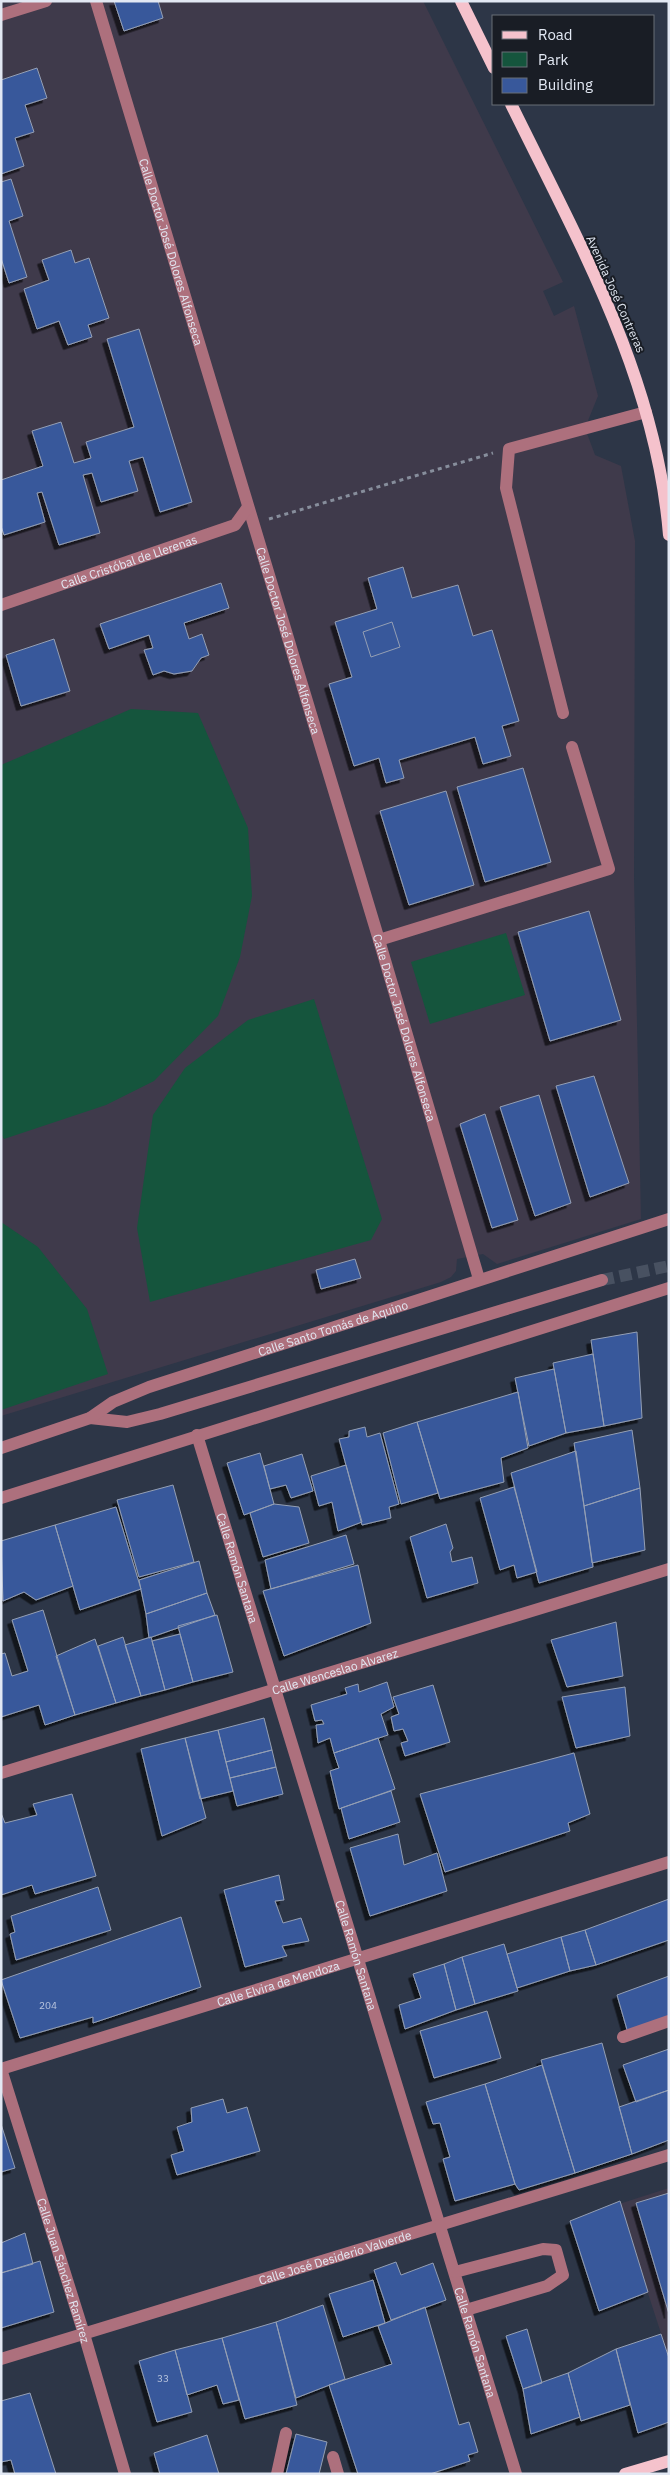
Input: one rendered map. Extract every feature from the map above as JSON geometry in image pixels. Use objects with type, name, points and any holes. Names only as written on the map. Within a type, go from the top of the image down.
[{"type":"main road","points":[[461,1],[492,64]]},
{"type":"main road","name":"Avenida José Contreras","points":[[511,105],[607,301],[632,364],[660,471],[669,535]]},
{"type":"main road","points":[[625,2474],[669,2461]]},
{"type":"street","points":[[1,15],[46,1]]},
{"type":"street","name":"Calle Doctor José Dolores Alfonseca","points":[[96,1],[379,940],[479,1279]]},
{"type":"street","points":[[564,713],[506,488],[509,449],[646,412]]},
{"type":"street","name":"Calle Cristóbal de Llerenas","points":[[1,605],[235,525],[248,507]]},
{"type":"street","points":[[379,940],[609,869],[572,746]]},
{"type":"street","name":"Calle Santo Tomás de Aquino","points":[[1,1448],[90,1418],[113,1402],[149,1387],[669,1219]]},
{"type":"street","points":[[90,1418],[127,1422],[160,1414],[602,1280]]},
{"type":"street","points":[[1,1498],[669,1288]]},
{"type":"street","name":"Calle Ramón Santana","points":[[197,1435],[516,2474]]},
{"type":"street","name":"Calle Wenceslao Alvarez","points":[[1,1773],[669,1569]]},
{"type":"street","name":"Calle Elvira de Mendoza","points":[[1,2069],[669,1862]]},
{"type":"street","points":[[623,2037],[669,2021]]},
{"type":"street","name":"Calle Juan Sánchez Ramírez","points":[[1,2069],[84,2334],[125,2474]]},
{"type":"street","name":"Calle José Desiderio Valverde","points":[[1,2359],[669,2154]]},
{"type":"street","points":[[454,2272],[543,2249],[556,2250],[563,2275],[532,2291],[466,2310]]},
{"type":"street","points":[[277,2474],[286,2433]]},
{"type":"street","points":[[333,2457],[338,2474]]},
{"type":"path","points":[[254,524],[509,449]]},
{"type":"shaded area","points":[[1,1],[423,1],[563,282],[543,291],[554,316],[574,306],[598,396],[585,428],[595,455],[621,466],[635,541],[634,878],[641,1219],[497,1264],[483,1254],[457,1259],[456,1271],[451,1277],[441,1282],[1,1416]]},
{"type":"shaded area","points":[[669,2188],[669,2358],[619,2204]]},
{"type":"green space","points":[[131,709],[198,713],[248,828],[252,896],[240,957],[218,1016],[154,1081],[106,1105],[4,1139],[1,1134],[1,765]]},
{"type":"green space","points":[[506,933],[525,995],[430,1024],[411,962]]},
{"type":"green space","points":[[314,999],[382,1219],[371,1240],[150,1302],[137,1228],[153,1115],[185,1068],[248,1020]]},
{"type":"green space","points":[[1,1222],[38,1247],[87,1309],[108,1374],[1,1410]]},
{"type":"building","points":[[114,1],[158,1],[163,18],[124,31]]},
{"type":"building","points":[[37,68],[47,98],[25,105],[34,132],[15,138],[24,166],[1,174],[1,80]]},
{"type":"building","points":[[11,179],[23,216],[9,221],[27,277],[9,283],[1,258],[1,182]]},
{"type":"building","points":[[71,250],[75,263],[89,258],[109,318],[88,325],[92,337],[68,345],[59,321],[37,329],[24,289],[49,280],[42,260]]},
{"type":"building","points":[[139,329],[192,502],[160,512],[143,457],[129,461],[138,491],[101,502],[92,473],[83,475],[100,533],[59,545],[42,492],[37,493],[45,522],[4,535],[1,526],[1,480],[43,466],[32,431],[61,422],[74,463],[91,458],[86,442],[134,427],[107,339]]},
{"type":"building","points":[[403,567],[412,598],[458,585],[473,636],[492,630],[519,721],[502,726],[511,756],[483,764],[475,737],[399,760],[404,778],[386,783],[379,758],[354,766],[329,684],[352,677],[335,622],[377,609],[368,578]]},
{"type":"building","points":[[221,583],[229,608],[184,623],[189,639],[202,634],[209,655],[201,658],[192,671],[174,674],[164,671],[153,675],[144,650],[153,648],[149,635],[109,649],[100,624]]},
{"type":"building","points":[[392,622],[400,647],[371,657],[363,632]]},
{"type":"building","points":[[54,639],[70,691],[21,706],[6,655]]},
{"type":"building","points":[[523,768],[551,862],[485,882],[457,787]]},
{"type":"building","points":[[446,791],[474,885],[409,905],[380,811]]},
{"type":"building","points":[[589,911],[621,1020],[550,1041],[518,932]]},
{"type":"building","points":[[594,1076],[629,1183],[590,1197],[556,1086]]},
{"type":"building","points":[[539,1095],[571,1203],[535,1216],[500,1107]]},
{"type":"building","points":[[485,1114],[518,1220],[492,1228],[460,1124]]},
{"type":"building","points":[[355,1259],[361,1278],[321,1289],[316,1270]]},
{"type":"building","points":[[637,1332],[642,1418],[604,1426],[591,1340]]},
{"type":"building","points":[[593,1354],[604,1426],[566,1433],[553,1363]]},
{"type":"building","points":[[554,1369],[566,1433],[529,1446],[515,1378]]},
{"type":"building","points":[[518,1392],[528,1448],[501,1458],[504,1482],[440,1499],[417,1422]]},
{"type":"building","points":[[417,1422],[438,1493],[401,1504],[383,1433]]},
{"type":"building","points":[[365,1427],[367,1437],[380,1433],[399,1504],[389,1507],[391,1518],[362,1525],[339,1439],[349,1437],[349,1431]]},
{"type":"building","points":[[632,1430],[640,1488],[584,1506],[574,1443]]},
{"type":"building","points":[[576,1451],[593,1567],[539,1583],[511,1473]]},
{"type":"building","points":[[260,1453],[274,1504],[244,1515],[227,1463]]},
{"type":"building","points":[[302,1454],[313,1491],[291,1498],[286,1485],[270,1489],[264,1466]]},
{"type":"building","points":[[346,1465],[362,1522],[338,1531],[332,1502],[319,1506],[311,1476]]},
{"type":"building","points":[[173,1485],[194,1562],[139,1577],[117,1500]]},
{"type":"building","points":[[514,1487],[537,1572],[517,1578],[514,1565],[500,1570],[480,1498]]},
{"type":"building","points":[[640,1488],[645,1550],[592,1563],[584,1506]]},
{"type":"building","points":[[274,1504],[299,1507],[309,1543],[263,1557],[250,1513]]},
{"type":"building","points":[[116,1507],[141,1589],[80,1610],[55,1525]]},
{"type":"building","points":[[446,1524],[453,1548],[450,1552],[452,1562],[472,1557],[478,1583],[427,1598],[410,1537]]},
{"type":"building","points":[[55,1525],[73,1586],[36,1600],[24,1592],[3,1601],[1,1541]]},
{"type":"building","points":[[346,1535],[354,1564],[271,1589],[265,1560]]},
{"type":"building","points":[[199,1561],[207,1593],[146,1614],[139,1580]]},
{"type":"building","points":[[358,1565],[371,1623],[284,1656],[263,1591]]},
{"type":"building","points":[[207,1593],[215,1615],[149,1638],[146,1614]]},
{"type":"building","points":[[43,1610],[75,1715],[45,1725],[39,1705],[1,1717],[1,1654],[5,1653],[12,1676],[28,1671],[12,1620]]},
{"type":"building","points":[[217,1615],[233,1672],[193,1682],[178,1626]]},
{"type":"building","points":[[616,1622],[623,1676],[567,1687],[551,1640]]},
{"type":"building","points":[[180,1634],[193,1682],[165,1690],[152,1641]]},
{"type":"building","points":[[123,1637],[141,1696],[116,1703],[98,1646]]},
{"type":"building","points":[[151,1637],[165,1690],[141,1696],[125,1645]]},
{"type":"building","points":[[95,1639],[116,1703],[75,1715],[56,1656]]},
{"type":"building","points":[[387,1682],[394,1707],[381,1714],[388,1735],[334,1753],[330,1738],[318,1743],[316,1725],[324,1724],[322,1720],[315,1721],[311,1705],[347,1694],[345,1688],[358,1684],[359,1692]]},
{"type":"building","points":[[433,1685],[450,1742],[405,1756],[401,1743],[408,1741],[403,1729],[394,1731],[391,1717],[399,1714],[393,1697]]},
{"type":"building","points":[[625,1687],[630,1736],[576,1748],[562,1697]]},
{"type":"building","points":[[264,1718],[272,1750],[226,1762],[218,1730]]},
{"type":"building","points":[[218,1730],[233,1791],[200,1799],[185,1738]]},
{"type":"building","points":[[185,1738],[206,1818],[162,1836],[141,1749]]},
{"type":"building","points":[[378,1738],[395,1789],[339,1809],[330,1771],[339,1768],[334,1753]]},
{"type":"building","points":[[272,1750],[276,1767],[230,1778],[226,1762]]},
{"type":"building","points":[[574,1753],[590,1814],[568,1823],[570,1831],[445,1872],[420,1794]]},
{"type":"building","points":[[276,1767],[283,1794],[237,1806],[230,1778]]},
{"type":"building","points":[[391,1791],[400,1822],[349,1839],[341,1808]]},
{"type":"building","points":[[72,1794],[96,1876],[35,1894],[32,1885],[1,1895],[1,1813],[5,1823],[37,1815],[33,1804]]},
{"type":"building","points":[[398,1834],[404,1865],[437,1853],[447,1891],[370,1916],[350,1848]]},
{"type":"building","points":[[279,1875],[284,1900],[275,1901],[283,1923],[301,1918],[309,1941],[282,1946],[287,1956],[245,1967],[224,1890]]},
{"type":"building","points":[[98,1887],[111,1930],[16,1960],[10,1934],[15,1932],[11,1916]]},
{"type":"building","points":[[669,1899],[669,1940],[596,1965],[585,1930]]},
{"type":"building","points":[[181,1917],[201,1987],[93,2023],[93,2017],[20,2038],[1,1980]]},
{"type":"building","points":[[585,1930],[596,1965],[570,1971],[561,1937]]},
{"type":"building","points":[[561,1937],[570,1971],[517,1988],[507,1954]]},
{"type":"building","points":[[504,1944],[518,1991],[475,2004],[462,1957]]},
{"type":"building","points":[[462,1957],[475,2004],[456,2010],[444,1964]]},
{"type":"building","points":[[444,1964],[456,2010],[405,2029],[399,2005],[421,1998],[413,1974]]},
{"type":"building","points":[[669,1976],[669,2016],[628,2033],[617,1995]]},
{"type":"building","points":[[487,2011],[501,2058],[434,2078],[420,2031]]},
{"type":"building","points":[[602,2043],[632,2154],[575,2173],[541,2060]]},
{"type":"building","points":[[669,2049],[669,2090],[636,2102],[623,2065]]},
{"type":"building","points":[[542,2065],[575,2173],[519,2190],[515,2184],[485,2084]]},
{"type":"building","points":[[485,2084],[515,2184],[455,2201],[443,2159],[450,2157],[440,2123],[433,2124],[426,2102]]},
{"type":"building","points":[[669,2090],[669,2140],[632,2154],[619,2107]]},
{"type":"building","points":[[223,2099],[227,2113],[247,2107],[260,2151],[177,2175],[171,2155],[184,2151],[177,2127],[192,2122],[191,2108]]},
{"type":"building","points":[[1,2124],[15,2168],[1,2172]]},
{"type":"building","points":[[669,2193],[669,2314],[636,2203]]},
{"type":"building","points":[[620,2201],[648,2292],[599,2311],[570,2221]]},
{"type":"building","points":[[25,2233],[33,2264],[1,2273],[1,2243]]},
{"type":"building","points":[[40,2261],[54,2312],[1,2328],[1,2273]]},
{"type":"building","points":[[396,2262],[401,2275],[433,2263],[446,2300],[391,2320],[374,2270]]},
{"type":"building","points":[[373,2280],[385,2323],[343,2337],[329,2294]]},
{"type":"building","points":[[323,2305],[345,2379],[296,2398],[276,2322]]},
{"type":"building","points":[[425,2307],[459,2425],[469,2422],[478,2452],[468,2455],[470,2461],[430,2474],[358,2474],[329,2385],[392,2364],[378,2326]]},
{"type":"building","points":[[276,2322],[297,2405],[245,2419],[222,2338]]},
{"type":"building","points":[[527,2329],[542,2383],[523,2389],[506,2336]]},
{"type":"building","points":[[661,2334],[669,2358],[669,2422],[638,2433],[616,2349]]},
{"type":"building","points":[[222,2338],[239,2400],[223,2404],[217,2385],[187,2395],[175,2350]]},
{"type":"building","points":[[616,2349],[630,2405],[581,2421],[568,2373]]},
{"type":"building","points":[[175,2350],[192,2412],[157,2422],[139,2361]]},
{"type":"building","points":[[568,2373],[580,2417],[531,2434],[523,2389]]},
{"type":"building","points":[[30,2393],[56,2474],[15,2474],[11,2460],[1,2462],[1,2401]]},
{"type":"building","points":[[296,2434],[327,2442],[319,2474],[286,2474]]},
{"type":"building","points":[[207,2435],[219,2474],[160,2474],[154,2453]]},
{"type":"tunnel","points":[[602,1280],[669,1266]]}]
